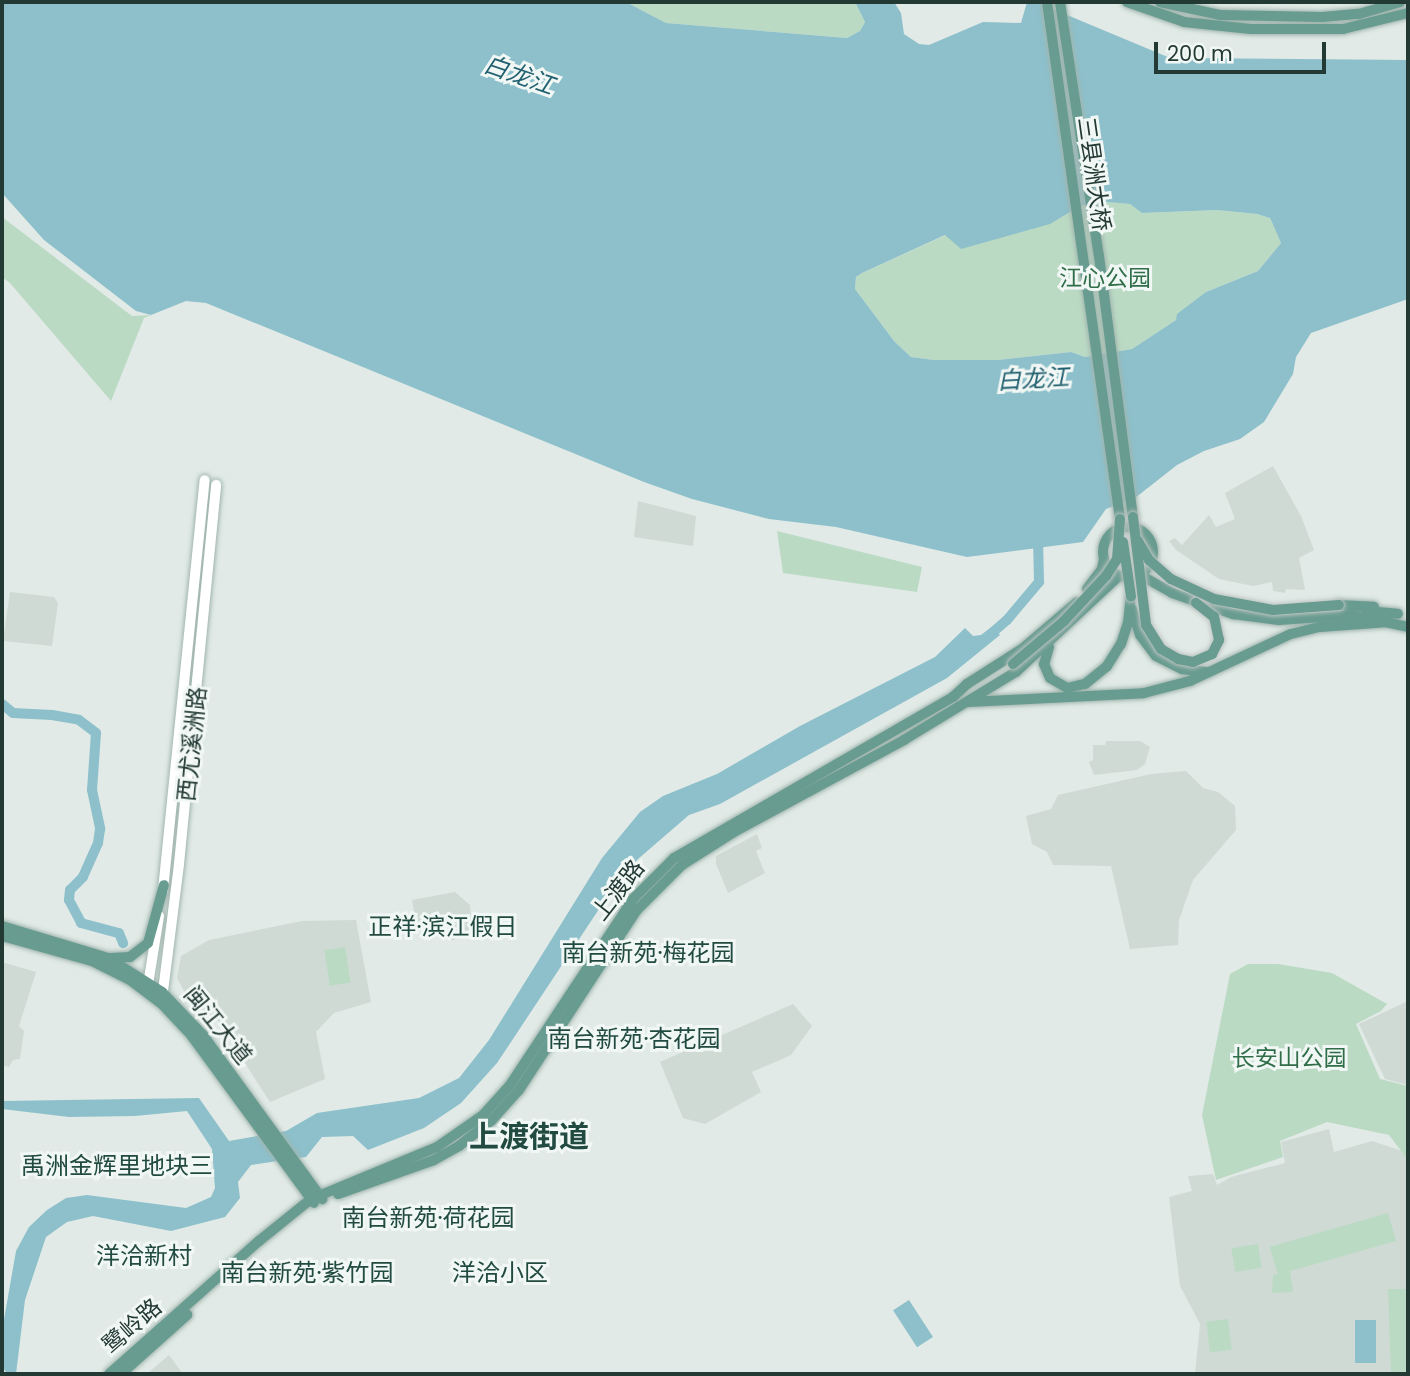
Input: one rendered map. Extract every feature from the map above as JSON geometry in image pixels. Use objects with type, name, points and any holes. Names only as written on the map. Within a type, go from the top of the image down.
[{"type":"main road","name":"三县洲大桥","points":[[1047,2],[1120,519]]},
{"type":"main road","name":"三县洲大桥","points":[[1060,2],[1099,256],[1133,517]]},
{"type":"main road","points":[[1127,2],[1184,22],[1236,28],[1335,30],[1377,23],[1408,13]]},
{"type":"main road","points":[[1160,2],[1220,15],[1322,17],[1359,14],[1400,2]]},
{"type":"main road","name":"西尤溪洲路","points":[[148,987],[164,885],[205,480]]},
{"type":"main road","name":"西尤溪洲路","points":[[162,997],[188,782],[216,485]]},
{"type":"main road","points":[[1133,517],[1146,625],[1161,649],[1178,659],[1193,662],[1212,654],[1219,640],[1214,617],[1190,599],[1143,572],[1119,576],[1104,559],[1109,537],[1122,528],[1137,529],[1152,544],[1152,561],[1143,572]]},
{"type":"main road","points":[[1133,517],[1139,544],[1149,560],[1171,579],[1193,591],[1235,605],[1341,614],[1408,627]]},
{"type":"main road","points":[[1120,519],[1137,627],[1156,656],[1182,669],[1207,673]]},
{"type":"main road","points":[[953,697],[1013,664],[1064,621],[1106,576],[1117,559],[1120,519]]},
{"type":"main road","name":"上渡路","points":[[317,1199],[437,1147],[483,1115],[510,1085],[633,900],[674,858],[953,697],[967,684],[1008,659],[1076,602],[1096,579],[1104,559]]},
{"type":"main road","name":"上渡路","points":[[317,1199],[434,1160],[459,1146],[492,1120],[519,1090],[636,911],[682,865],[734,832],[966,703],[1016,672],[1119,576]]},
{"type":"main road","points":[[1051,642],[1044,664],[1050,678],[1067,688],[1085,684],[1112,659],[1128,623],[1131,596]]},
{"type":"main road","points":[[1190,599],[1233,614],[1279,620],[1341,614],[1375,607],[1403,615]]},
{"type":"main road","points":[[966,703],[1012,698],[1144,693],[1169,688],[1341,614]]},
{"type":"main road","points":[[108,958],[130,957],[145,947],[164,885]]},
{"type":"main road","name":"闽江大道","points":[[2,926],[108,958],[162,997],[317,1199]]},
{"type":"main road","name":"闽江大道","points":[[2,936],[92,961],[148,987]]},
{"type":"main road","name":"鹭岭路","points":[[109,1374],[259,1241],[317,1199]]},
{"type":"main road","name":"鹭岭路","points":[[121,1374],[317,1199]]},
{"type":"shaded area","points":[[1273,466],[1301,516],[1314,550],[1299,558],[1305,590],[1286,589],[1285,593],[1273,591],[1272,582],[1253,586],[1219,579],[1176,550],[1169,541],[1175,538],[1182,545],[1209,515],[1216,527],[1235,519],[1225,493]]},
{"type":"shaded area","points":[[638,501],[696,516],[693,546],[634,537]]},
{"type":"shaded area","points":[[10,592],[54,597],[58,603],[52,646],[3,641]]},
{"type":"shaded area","points":[[1106,741],[1140,741],[1150,747],[1145,764],[1137,770],[1094,775],[1089,762],[1093,760],[1093,745],[1105,745]]},
{"type":"shaded area","points":[[1186,771],[1203,788],[1218,792],[1235,806],[1236,830],[1193,880],[1179,920],[1178,945],[1130,949],[1111,866],[1053,865],[1047,852],[1032,844],[1026,816],[1051,809],[1058,795],[1151,774]]},
{"type":"shaded area","points":[[757,834],[762,848],[756,851],[765,873],[728,893],[716,864],[716,856]]},
{"type":"shaded area","points":[[455,892],[470,905],[472,928],[452,941],[448,920],[417,926],[412,900]]},
{"type":"shaded area","points":[[356,920],[371,1002],[334,1013],[316,1032],[325,1079],[270,1102],[214,1015],[208,1018],[203,1016],[189,1000],[177,978],[181,956],[209,940],[302,921]]},
{"type":"shaded area","points":[[2,962],[36,972],[19,1026],[24,1031],[20,1059],[13,1060],[9,1067],[2,1065]]},
{"type":"shaded area","points":[[1408,1001],[1408,1085],[1385,1079],[1359,1024]]},
{"type":"shaded area","points":[[793,1004],[812,1026],[791,1055],[752,1072],[761,1092],[705,1124],[683,1118],[660,1062]]},
{"type":"shaded area","points":[[1329,1129],[1334,1152],[1372,1141],[1408,1153],[1408,1374],[1195,1374],[1200,1324],[1180,1286],[1169,1197],[1192,1191],[1188,1176],[1213,1174],[1217,1185],[1231,1177],[1285,1163],[1281,1142]]},
{"type":"shaded area","points":[[169,1355],[183,1374],[147,1374]]},
{"type":"green space","points":[[626,2],[855,2],[865,22],[860,31],[847,38],[666,23]]},
{"type":"green space","name":"江心公园","points":[[1108,202],[1130,204],[1142,213],[1217,210],[1257,214],[1270,218],[1281,243],[1258,271],[1206,292],[1176,320],[1132,349],[1085,357],[1071,352],[998,360],[934,360],[911,357],[894,341],[855,289],[856,277],[862,273],[946,235],[955,241],[1080,206]]},
{"type":"green space","points":[[2,217],[132,316],[151,315],[144,318],[111,401],[2,277]]},
{"type":"green space","points":[[777,531],[922,567],[917,592],[783,573]]},
{"type":"green space","points":[[345,947],[351,983],[330,986],[324,950]]},
{"type":"green space","name":"长安山公园","points":[[1248,964],[1278,964],[1332,973],[1387,1004],[1381,1011],[1356,1024],[1380,1079],[1408,1086],[1408,1160],[1389,1135],[1327,1122],[1280,1141],[1283,1157],[1216,1180],[1202,1115],[1230,974]]},
{"type":"green space","points":[[1388,1213],[1396,1241],[1278,1275],[1270,1247]]},
{"type":"green space","points":[[1258,1244],[1262,1268],[1235,1272],[1231,1248]]},
{"type":"green space","points":[[1290,1271],[1293,1292],[1272,1293],[1273,1275]]},
{"type":"green space","points":[[1388,1289],[1408,1289],[1408,1374],[1391,1374]]},
{"type":"green space","points":[[1228,1319],[1232,1350],[1210,1352],[1206,1322]]},
{"type":"water","name":"白龙江","points":[[2,2],[626,2],[666,23],[847,38],[860,31],[865,22],[855,2],[894,2],[901,13],[904,34],[919,44],[929,45],[983,22],[1021,23],[1027,2],[1036,2],[1170,58],[1408,60],[1408,299],[1311,333],[1296,357],[1293,374],[1264,422],[1240,439],[1204,451],[1177,465],[1135,498],[1106,509],[1083,542],[967,557],[836,527],[769,519],[692,499],[644,482],[206,303],[186,301],[151,315],[136,311],[44,240],[2,193]],"holes":[[[1107,202],[1130,204],[1142,213],[1217,210],[1257,214],[1270,218],[1281,243],[1258,271],[1206,292],[1177,314],[1176,320],[1132,349],[1085,357],[1071,352],[998,360],[934,360],[911,357],[894,341],[855,289],[856,277],[862,273],[945,235],[961,249],[1050,224],[1080,206]]]},
{"type":"water","points":[[993,626],[1000,635],[947,678],[720,804],[689,815],[638,859],[605,900],[497,1063],[461,1103],[424,1128],[368,1150],[353,1136],[322,1137],[306,1157],[251,1165],[238,1182],[240,1198],[225,1217],[171,1231],[93,1216],[67,1222],[46,1237],[25,1300],[16,1374],[7,1374],[2,1366],[2,1331],[16,1251],[29,1227],[47,1210],[66,1198],[87,1195],[186,1208],[211,1197],[215,1188],[212,1149],[187,1111],[135,1116],[69,1117],[2,1109],[2,1101],[199,1098],[229,1141],[286,1131],[317,1113],[419,1098],[459,1078],[489,1040],[602,858],[640,812],[663,796],[717,774],[800,726],[935,657],[965,628],[973,636],[981,635]]},
{"type":"water","points":[[909,1300],[933,1337],[917,1347],[893,1310]]},
{"type":"water","points":[[1355,1320],[1376,1320],[1376,1363],[1355,1363]]},
{"type":"waterway","points":[[985,639],[1007,620],[1039,582],[1038,537]]},
{"type":"waterway","points":[[2,704],[13,713],[52,715],[79,720],[96,733],[92,790],[100,829],[98,843],[83,877],[70,890],[69,900],[81,923],[119,933],[123,943]]},
{"type":"district","name":"正祥·滨江假日","points":[[443,927]]},
{"type":"district","name":"南台新苑·梅花园","points":[[648,953]]},
{"type":"district","name":"南台新苑·杏花园","points":[[634,1039]]},
{"type":"district","name":"上渡街道","points":[[529,1137]]},
{"type":"district","name":"禹洲金辉里地块三","points":[[117,1166]]},
{"type":"district","name":"南台新苑·荷花园","points":[[428,1218]]},
{"type":"district","name":"洋洽新村","points":[[144,1256]]},
{"type":"district","name":"南台新苑·紫竹园","points":[[307,1273]]},
{"type":"district","name":"洋洽小区","points":[[500,1273]]}]
